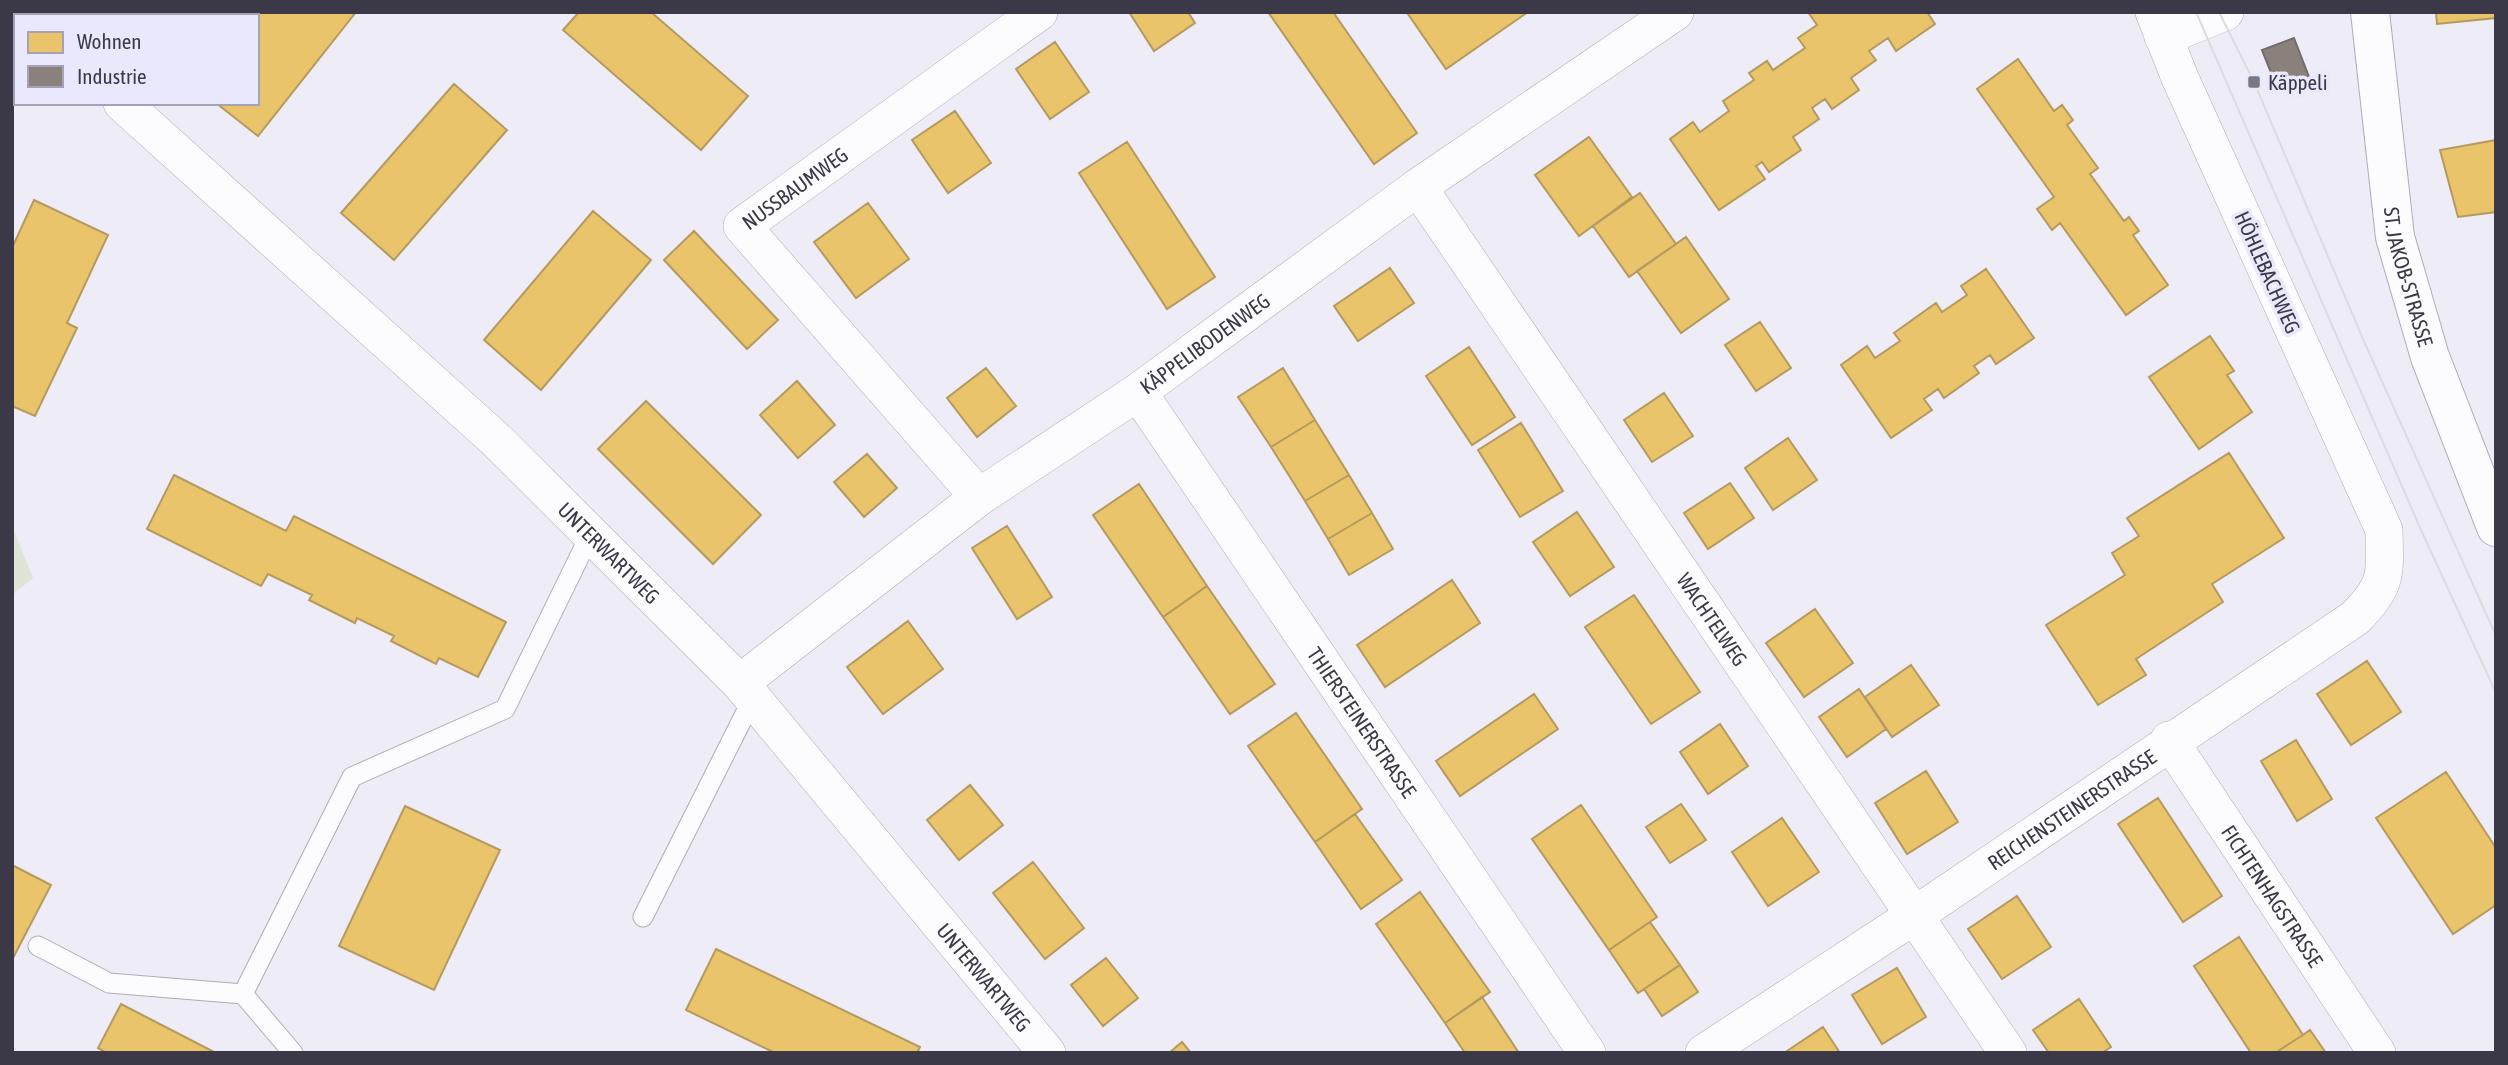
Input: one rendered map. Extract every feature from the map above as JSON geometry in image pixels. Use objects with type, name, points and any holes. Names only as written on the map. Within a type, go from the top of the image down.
[{"type":"main road","name":"ST. JAKOB-STRASSE","points":[[2370,12],[2395,237],[2430,357],[2493,511]]},
{"type":"street","name":"NUSSBAUMWEG","points":[[979,497],[742,226],[1039,12]]},
{"type":"street","name":"KÄPPELIBODENWEG","points":[[747,691],[979,497],[1138,392],[1418,187],[1675,12]]},
{"type":"street","points":[[2159,25],[2225,12]]},
{"type":"street","name":"HÖHLEBACHWEG","points":[[2159,25],[2384,530]]},
{"type":"street","name":"UNTERWARTWEG","points":[[132,107],[494,439],[747,691],[1047,1053]]},
{"type":"street","name":"WACHTELWEG","points":[[1418,187],[2007,1053]]},
{"type":"street","name":"THIERSTEINERSTRASSE","points":[[1138,392],[1587,1053]]},
{"type":"street","name":"REICHENSTEINERSTRASSE","points":[[1704,1053],[1915,915],[2169,740],[2355,618],[2376,597],[2385,570],[2384,530]]},
{"type":"street","name":"FICHTENHAGSTRASSE","points":[[2169,740],[2377,1053]]},
{"type":"lane","points":[[243,994],[352,778],[505,709],[591,533]]},
{"type":"lane","points":[[643,917],[747,691]]},
{"type":"lane","points":[[38,946],[109,983],[243,994],[293,1053]]},
{"type":"shaded area","points":[[12,526],[33,578],[12,595]]},
{"type":"building: Wohnen","points":[[356,12],[258,136],[219,105],[259,105],[258,14]]},
{"type":"building: Wohnen","points":[[579,12],[651,12],[748,96],[701,150],[563,30]]},
{"type":"building: Wohnen","points":[[1129,12],[1188,12],[1195,23],[1154,51]]},
{"type":"building: Wohnen","points":[[1268,12],[1333,12],[1417,133],[1374,164]]},
{"type":"building: Wohnen","points":[[1528,12],[1446,69],[1408,14]]},
{"type":"building: Wohnen","points":[[1808,12],[1927,12],[1935,24],[1896,51],[1888,38],[1869,51],[1876,60],[1851,78],[1859,90],[1832,109],[1825,99],[1812,108],[1819,119],[1793,137],[1801,150],[1769,172],[1762,162],[1756,166],[1765,179],[1719,210],[1670,139],[1693,122],[1700,132],[1729,111],[1723,101],[1754,80],[1749,73],[1767,61],[1773,70],[1805,48],[1798,38],[1817,25]]},
{"type":"building: Wohnen","points":[[2436,12],[2496,12],[2496,18],[2437,24]]},
{"type":"building: Wohnen","points":[[1055,42],[1089,92],[1050,119],[1016,69]]},
{"type":"building: Wohnen","points":[[2018,59],[2054,111],[2062,105],[2073,120],[2067,125],[2098,168],[2090,174],[2124,221],[2129,217],[2139,231],[2133,235],[2168,285],[2126,315],[2060,223],[2052,230],[2037,209],[2054,197],[1977,89]]},
{"type":"building: Wohnen","points":[[454,84],[507,130],[394,260],[341,213]]},
{"type":"building: Wohnen","points":[[955,111],[991,163],[948,193],[912,140]]},
{"type":"building: Wohnen","points":[[1589,137],[1632,197],[1579,236],[1535,175]]},
{"type":"building: Wohnen","points":[[2496,140],[2496,212],[2458,217],[2440,150]]},
{"type":"building: Wohnen","points":[[1127,142],[1215,277],[1167,309],[1079,173]]},
{"type":"building: Wohnen","points":[[1640,193],[1676,244],[1629,277],[1593,226]]},
{"type":"building: Wohnen","points":[[34,200],[108,235],[67,323],[77,328],[35,416],[12,406],[12,248]]},
{"type":"building: Wohnen","points":[[868,203],[909,259],[856,298],[814,242]]},
{"type":"building: Wohnen","points":[[593,211],[651,260],[541,390],[484,340]]},
{"type":"building: Wohnen","points":[[694,231],[778,320],[747,349],[664,260]]},
{"type":"building: Wohnen","points":[[1686,237],[1729,299],[1681,333],[1637,271]]},
{"type":"building: Wohnen","points":[[1390,268],[1414,303],[1358,341],[1334,306]]},
{"type":"building: Wohnen","points":[[1986,269],[2034,338],[1996,364],[1990,355],[1974,366],[1979,373],[1944,398],[1938,389],[1924,399],[1932,410],[1891,438],[1841,365],[1867,346],[1875,358],[1900,341],[1894,333],[1936,303],[1942,312],[1967,295],[1961,286]]},
{"type":"building: Wohnen","points":[[1760,322],[1791,368],[1756,391],[1725,345]]},
{"type":"building: Wohnen","points":[[2210,336],[2234,371],[2227,375],[2252,412],[2199,449],[2149,377]]},
{"type":"building: Wohnen","points":[[1469,347],[1515,417],[1472,445],[1426,376]]},
{"type":"building: Wohnen","points":[[986,368],[1016,406],[977,437],[947,398]]},
{"type":"building: Wohnen","points":[[1283,368],[1315,420],[1271,447],[1238,397]]},
{"type":"building: Wohnen","points":[[797,381],[835,425],[798,458],[760,415]]},
{"type":"building: Wohnen","points":[[1664,393],[1693,436],[1652,462],[1624,420]]},
{"type":"building: Wohnen","points":[[646,401],[761,515],[713,564],[598,449]]},
{"type":"building: Wohnen","points":[[1315,420],[1349,475],[1305,501],[1271,447]]},
{"type":"building: Wohnen","points":[[1521,423],[1563,491],[1520,517],[1478,450]]},
{"type":"building: Wohnen","points":[[1788,438],[1817,480],[1773,510],[1745,468]]},
{"type":"building: Wohnen","points":[[2229,453],[2284,538],[2212,584],[2223,602],[2136,659],[2146,675],[2098,705],[2046,625],[2125,575],[2112,553],[2139,536],[2127,518]]},
{"type":"building: Wohnen","points":[[867,454],[897,488],[864,517],[834,482]]},
{"type":"building: Wohnen","points":[[174,475],[286,531],[294,516],[506,622],[478,677],[439,658],[436,664],[391,641],[394,636],[357,618],[355,623],[309,600],[312,595],[268,574],[261,586],[147,529]]},
{"type":"building: Wohnen","points":[[1349,475],[1372,513],[1328,539],[1305,501]]},
{"type":"building: Wohnen","points":[[1730,483],[1754,518],[1708,549],[1684,513]]},
{"type":"building: Wohnen","points":[[1139,484],[1207,586],[1163,617],[1093,515]]},
{"type":"building: Wohnen","points":[[1577,512],[1614,567],[1570,596],[1533,542]]},
{"type":"building: Wohnen","points":[[1372,513],[1393,549],[1349,575],[1328,539]]},
{"type":"building: Wohnen","points":[[1007,526],[1052,597],[1017,619],[972,548]]},
{"type":"building: Wohnen","points":[[1452,580],[1480,623],[1385,687],[1357,645]]},
{"type":"building: Wohnen","points":[[1207,586],[1275,684],[1230,714],[1163,617]]},
{"type":"building: Wohnen","points":[[1634,595],[1700,692],[1651,724],[1585,627]]},
{"type":"building: Wohnen","points":[[1815,609],[1853,663],[1804,697],[1766,643]]},
{"type":"building: Wohnen","points":[[908,621],[943,669],[883,714],[847,667]]},
{"type":"building: Wohnen","points":[[2367,661],[2401,712],[2351,745],[2317,694]]},
{"type":"building: Wohnen","points":[[1911,665],[1939,705],[1892,737],[1865,697]]},
{"type":"building: Wohnen","points":[[1859,689],[1886,729],[1847,757],[1819,717]]},
{"type":"building: Wohnen","points":[[1534,694],[1558,729],[1460,796],[1436,761]]},
{"type":"building: Wohnen","points":[[1296,713],[1362,809],[1315,842],[1248,746]]},
{"type":"building: Wohnen","points":[[1720,724],[1748,766],[1708,794],[1680,752]]},
{"type":"building: Wohnen","points":[[2296,740],[2332,799],[2297,821],[2261,761]]},
{"type":"building: Wohnen","points":[[1926,771],[1958,822],[1907,854],[1875,803]]},
{"type":"building: Wohnen","points":[[2446,772],[2496,848],[2496,905],[2453,934],[2376,818]]},
{"type":"building: Wohnen","points":[[970,785],[1003,825],[959,860],[927,820]]},
{"type":"building: Wohnen","points":[[2158,798],[2222,896],[2183,922],[2118,824]]},
{"type":"building: Wohnen","points":[[1681,804],[1706,840],[1670,863],[1646,827]]},
{"type":"building: Wohnen","points":[[1581,805],[1657,917],[1609,950],[1532,839]]},
{"type":"building: Wohnen","points":[[405,806],[500,850],[434,990],[339,946]]},
{"type":"building: Wohnen","points":[[1355,814],[1402,880],[1361,909],[1315,842]]},
{"type":"building: Wohnen","points":[[1782,818],[1819,872],[1768,906],[1732,852]]},
{"type":"building: Wohnen","points":[[1033,862],[1084,928],[1045,959],[993,893]]},
{"type":"building: Wohnen","points":[[12,865],[51,885],[12,960]]},
{"type":"building: Wohnen","points":[[1420,892],[1490,992],[1445,1023],[1376,924]]},
{"type":"building: Wohnen","points":[[2017,896],[2051,947],[2002,979],[1968,929]]},
{"type":"building: Wohnen","points":[[1650,922],[1680,965],[1638,993],[1609,950]]},
{"type":"building: Wohnen","points":[[2239,937],[2303,1035],[2275,1053],[2251,1053],[2194,966]]},
{"type":"building: Wohnen","points":[[716,949],[920,1047],[917,1053],[775,1053],[686,1010]]},
{"type":"building: Wohnen","points":[[1106,958],[1138,998],[1103,1026],[1071,985]]},
{"type":"building: Wohnen","points":[[1680,965],[1698,992],[1662,1016],[1644,989]]},
{"type":"building: Wohnen","points":[[1897,968],[1926,1017],[1882,1044],[1852,995]]},
{"type":"building: Wohnen","points":[[1482,997],[1519,1053],[1465,1053],[1445,1023]]},
{"type":"building: Wohnen","points":[[2079,999],[2111,1047],[2102,1053],[2049,1053],[2033,1030]]},
{"type":"building: Wohnen","points":[[121,1004],[216,1053],[107,1053],[98,1048]]},
{"type":"building: Wohnen","points":[[1823,1027],[1840,1053],[1784,1053]]},
{"type":"building: Wohnen","points":[[2310,1030],[2326,1053],[2275,1053],[2303,1035]]},
{"type":"building: Wohnen","points":[[1182,1042],[1191,1053],[1169,1053]]},
{"type":"building: Industrie","points":[[2294,38],[2309,77],[2278,90],[2262,50]]},
{"type":"tram line","points":[[2196,12],[2421,530],[2496,693]]},
{"type":"tram line","points":[[2219,12],[2254,82],[2363,339],[2496,636]]},
{"type":"place","name":"Käppeli","points":[[2254,82]]}]
